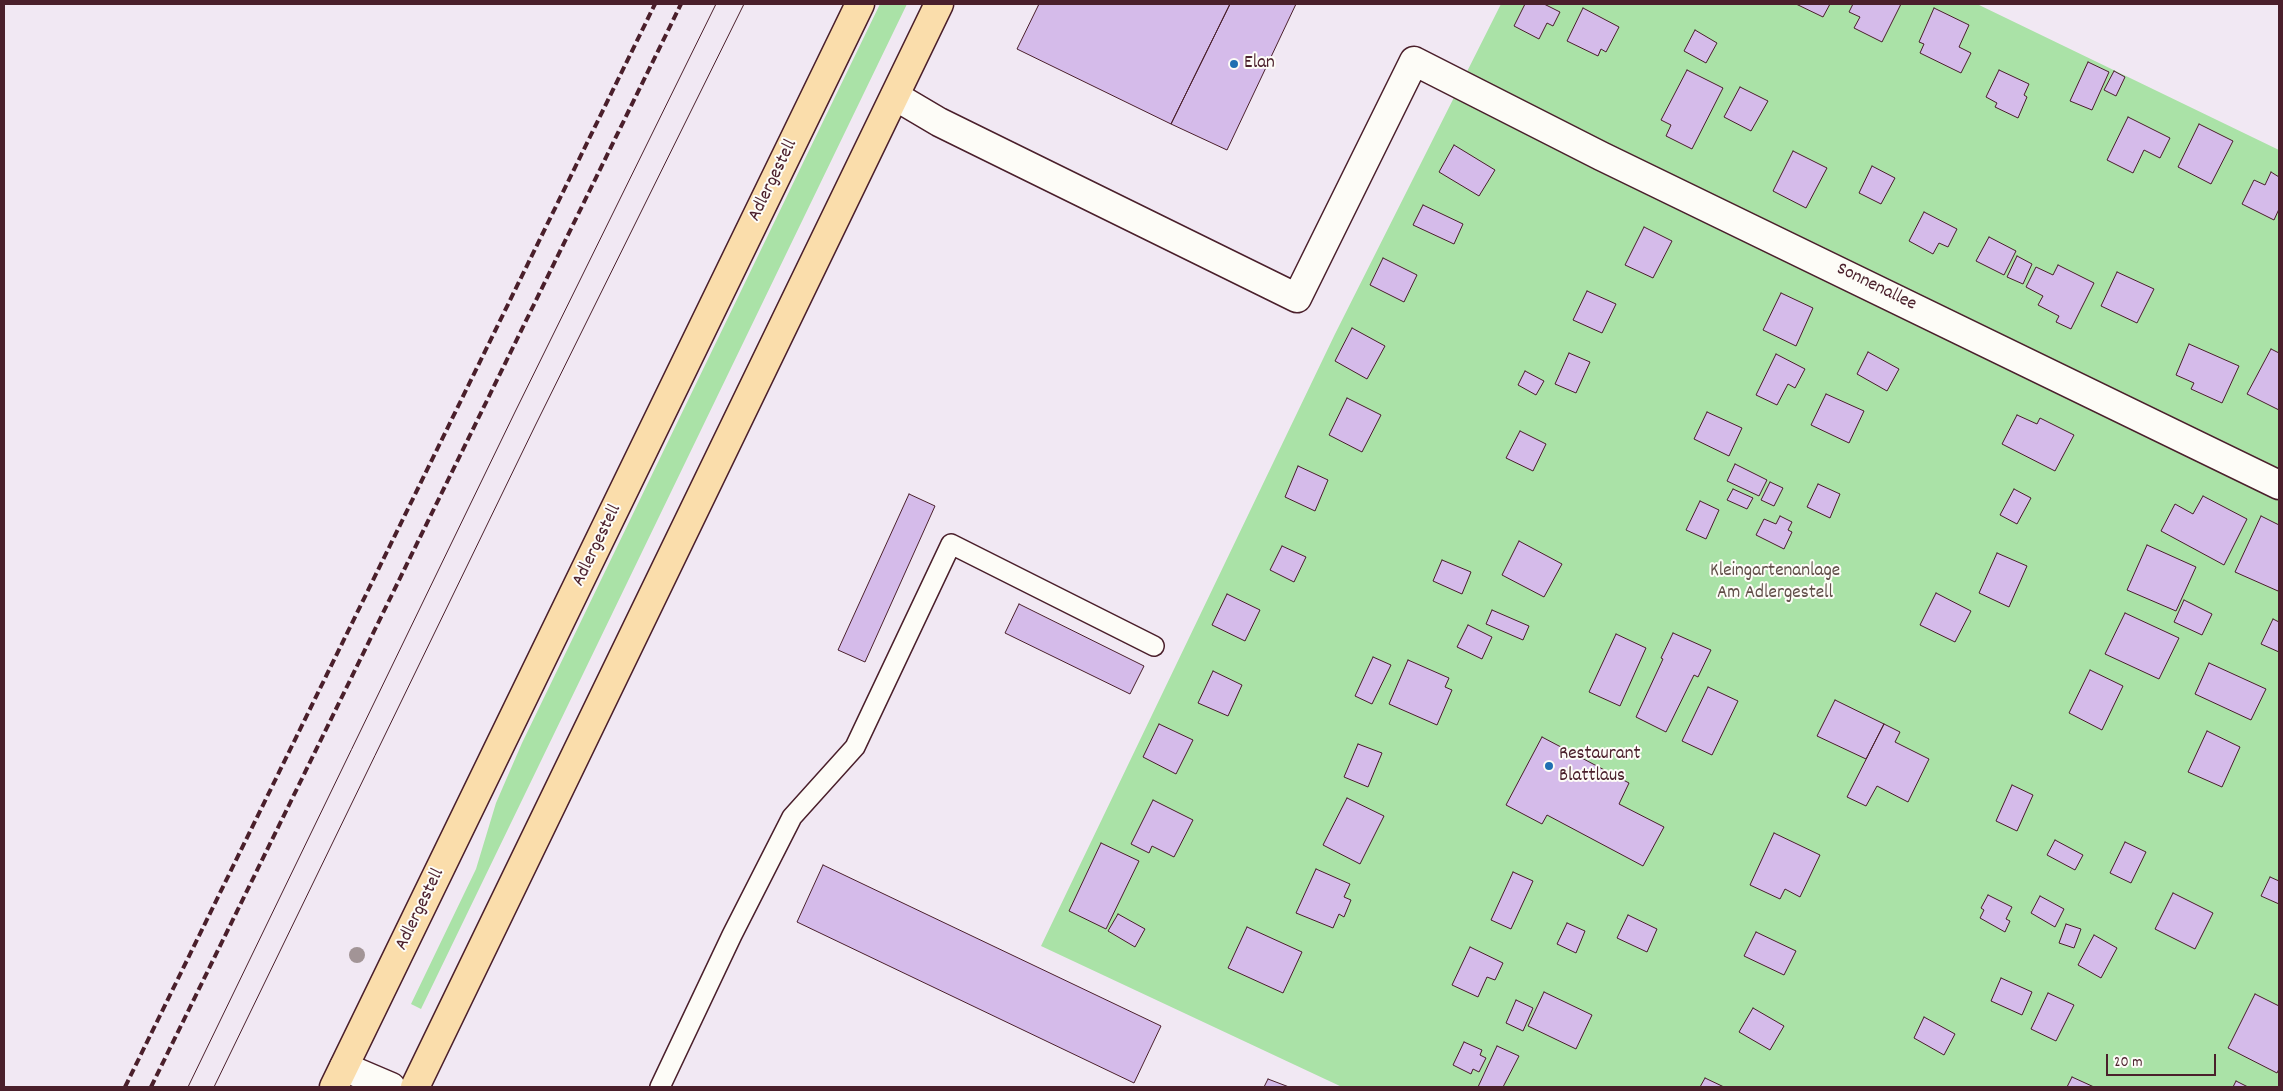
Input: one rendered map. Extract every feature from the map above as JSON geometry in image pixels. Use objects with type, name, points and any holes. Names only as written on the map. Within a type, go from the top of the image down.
[{"type":"main road","name":"Adlergestell","points":[[339,1077],[860,4]]},
{"type":"main road","points":[[415,1087],[940,4]]},
{"type":"street","name":"Sonnenallee","points":[[895,96],[939,122],[1297,298],[1414,61],[1601,156],[2279,484]]},
{"type":"street","points":[[339,1077],[391,1087]]},
{"type":"lane","points":[[660,1087],[732,935],[792,817],[855,747],[951,544],[1154,646]]},
{"type":"green space","points":[[880,4],[907,4],[421,1009],[411,1004],[476,869],[496,803],[522,743]]},
{"type":"green space","name":"Kleingartenanlage Am Adlergestell","points":[[1501,4],[1977,4],[2279,150],[2279,1087],[1342,1087],[1041,946],[1335,334]]},
{"type":"building","points":[[1039,4],[1230,4],[1171,124],[1017,49]]},
{"type":"building","name":"Elan","points":[[1230,4],[1296,4],[1227,150],[1171,124]]},
{"type":"building","points":[[1525,4],[1544,4],[1560,12],[1553,26],[1547,23],[1539,39],[1514,26]]},
{"type":"building","points":[[1796,4],[1830,4],[1823,17]]},
{"type":"building","points":[[1853,4],[1901,4],[1882,42],[1854,28],[1860,17],[1849,12]]},
{"type":"building","points":[[1583,8],[1619,27],[1606,52],[1601,49],[1598,56],[1567,41]]},
{"type":"building","points":[[1934,8],[1969,25],[1959,47],[1971,53],[1961,73],[1920,53],[1924,44],[1919,42]]},
{"type":"building","points":[[1695,30],[1717,43],[1706,63],[1684,51]]},
{"type":"building","points":[[2088,62],[2109,72],[2092,110],[2070,101]]},
{"type":"building","points":[[1687,70],[1723,88],[1692,149],[1666,136],[1671,125],[1661,120]]},
{"type":"building","points":[[1999,70],[2029,84],[2024,95],[2027,97],[2018,118],[1995,107],[1997,103],[1986,97]]},
{"type":"building","points":[[2114,71],[2125,77],[2116,96],[2104,90]]},
{"type":"building","points":[[1740,87],[1768,101],[1751,131],[1724,117]]},
{"type":"building","points":[[2128,117],[2170,138],[2160,158],[2144,150],[2133,173],[2107,160]]},
{"type":"building","points":[[2199,124],[2233,141],[2211,184],[2178,167]]},
{"type":"building","points":[[1454,145],[1495,170],[1479,196],[1439,172]]},
{"type":"building","points":[[1793,151],[1827,168],[1806,208],[1773,191]]},
{"type":"building","points":[[1872,166],[1895,178],[1881,204],[1859,193]]},
{"type":"building","points":[[2271,172],[2279,177],[2279,209],[2274,220],[2242,204],[2254,180],[2265,185]]},
{"type":"building","points":[[1423,205],[1463,224],[1454,244],[1413,225]]},
{"type":"building","points":[[1924,212],[1957,229],[1948,247],[1939,243],[1933,254],[1909,241]]},
{"type":"building","points":[[1644,227],[1672,241],[1653,278],[1625,265]]},
{"type":"building","points":[[1989,237],[2016,251],[2004,275],[1976,261]]},
{"type":"building","points":[[2017,256],[2032,264],[2023,284],[2007,277]]},
{"type":"building","points":[[1383,258],[1417,275],[1404,302],[1370,285]]},
{"type":"building","points":[[2058,265],[2094,283],[2071,329],[2056,322],[2059,316],[2038,305],[2043,296],[2026,287],[2036,267],[2053,275]]},
{"type":"building","points":[[2117,272],[2154,289],[2137,323],[2101,306]]},
{"type":"building","points":[[1587,291],[1616,304],[1602,333],[1573,320]]},
{"type":"building","points":[[1781,293],[1813,308],[1796,346],[1763,330]]},
{"type":"building","points":[[1352,328],[1385,346],[1367,379],[1335,361]]},
{"type":"building","points":[[2189,344],[2239,366],[2222,403],[2191,389],[2194,383],[2176,375]]},
{"type":"building","points":[[2271,349],[2279,353],[2279,410],[2247,394]]},
{"type":"building","points":[[1868,352],[1899,369],[1887,391],[1857,374]]},
{"type":"building","points":[[1569,353],[1590,362],[1576,393],[1555,384]]},
{"type":"building","points":[[1776,354],[1805,369],[1795,388],[1788,384],[1777,405],[1756,395]]},
{"type":"building","points":[[1525,371],[1544,381],[1536,395],[1518,385]]},
{"type":"building","points":[[1826,394],[1864,411],[1849,443],[1811,425]]},
{"type":"building","points":[[1347,398],[1381,415],[1362,452],[1329,435]]},
{"type":"building","points":[[1707,412],[1742,428],[1729,456],[1694,439]]},
{"type":"building","points":[[2017,415],[2037,424],[2040,418],[2074,435],[2055,471],[2002,444]]},
{"type":"building","points":[[1520,431],[1546,444],[1533,471],[1506,458]]},
{"type":"building","points":[[1735,464],[1767,480],[1759,496],[1727,481]]},
{"type":"building","points":[[1298,466],[1328,480],[1315,511],[1285,497]]},
{"type":"building","points":[[1770,482],[1783,488],[1774,506],[1761,500]]},
{"type":"building","points":[[1818,484],[1840,494],[1830,518],[1807,507]]},
{"type":"building","points":[[1733,489],[1753,498],[1747,509],[1727,500]]},
{"type":"building","points":[[2014,489],[2031,498],[2017,524],[2000,515]]},
{"type":"building","points":[[909,494],[935,506],[865,662],[838,650]]},
{"type":"building","points":[[2203,496],[2247,519],[2224,565],[2161,531],[2175,504],[2193,514]]},
{"type":"building","points":[[1700,501],[1719,510],[1706,539],[1686,530]]},
{"type":"building","points":[[1780,516],[1792,522],[1788,530],[1792,532],[1784,549],[1756,535],[1764,519],[1776,524]]},
{"type":"building","points":[[2261,516],[2279,525],[2278,591],[2235,572]]},
{"type":"building","points":[[1519,541],[1562,564],[1544,597],[1502,575]]},
{"type":"building","points":[[2147,545],[2196,567],[2176,611],[2127,590]]},
{"type":"building","points":[[1282,546],[1306,557],[1294,582],[1270,570]]},
{"type":"building","points":[[1997,553],[2027,566],[2009,607],[1979,593]]},
{"type":"building","points":[[1442,560],[1471,572],[1462,594],[1433,581]]},
{"type":"building","points":[[1936,593],[1971,611],[1955,642],[1920,625]]},
{"type":"building","points":[[1227,594],[1260,610],[1245,641],[1212,625]]},
{"type":"building","points":[[2184,600],[2212,614],[2202,635],[2174,622]]},
{"type":"building","points":[[1019,604],[1144,666],[1130,694],[1005,633]]},
{"type":"building","points":[[1492,610],[1529,626],[1523,640],[1486,624]]},
{"type":"building","points":[[2125,613],[2179,638],[2159,679],[2105,654]]},
{"type":"building","points":[[2273,619],[2279,622],[2279,652],[2261,644]]},
{"type":"building","points":[[1468,625],[1492,637],[1482,659],[1457,647]]},
{"type":"building","points":[[1673,633],[1711,650],[1698,677],[1694,675],[1666,732],[1636,717]]},
{"type":"building","points":[[1616,634],[1646,648],[1620,706],[1589,692]]},
{"type":"building","points":[[1373,657],[1391,665],[1372,704],[1355,696]]},
{"type":"building","points":[[1408,660],[1449,678],[1445,687],[1452,690],[1437,725],[1389,704]]},
{"type":"building","points":[[2209,663],[2266,689],[2251,720],[2195,694]]},
{"type":"building","points":[[2090,670],[2123,686],[2102,730],[2069,713]]},
{"type":"building","points":[[1213,671],[1242,685],[1228,716],[1198,703]]},
{"type":"building","points":[[1708,687],[1738,701],[1712,755],[1682,741]]},
{"type":"building","points":[[1835,700],[1884,724],[1866,759],[1817,736]]},
{"type":"building","points":[[1159,724],[1193,740],[1176,774],[1143,757]]},
{"type":"building","points":[[1884,724],[1900,732],[1895,742],[1929,759],[1908,802],[1877,786],[1866,806],[1847,797]]},
{"type":"building","points":[[2207,731],[2240,747],[2222,787],[2188,772]]},
{"type":"building","points":[[1542,737],[1629,783],[1619,804],[1664,827],[1643,866],[1547,815],[1542,824],[1506,805]]},
{"type":"building","points":[[1358,744],[1382,753],[1368,787],[1344,777]]},
{"type":"building","points":[[2012,785],[2033,795],[2017,831],[1996,821]]},
{"type":"building","points":[[1347,798],[1384,816],[1360,864],[1323,845]]},
{"type":"building","points":[[1153,800],[1193,820],[1174,857],[1152,846],[1149,853],[1131,844]]},
{"type":"building","points":[[1774,833],[1820,855],[1800,897],[1785,889],[1780,899],[1750,885]]},
{"type":"building","points":[[2055,840],[2083,855],[2075,870],[2047,855]]},
{"type":"building","points":[[2125,842],[2146,852],[2131,883],[2110,873]]},
{"type":"building","points":[[1101,843],[1139,861],[1106,929],[1069,911]]},
{"type":"building","points":[[823,865],[1161,1026],[1134,1083],[797,922]]},
{"type":"building","points":[[1316,869],[1350,884],[1344,897],[1351,900],[1344,917],[1339,914],[1333,928],[1296,913]]},
{"type":"building","points":[[1513,872],[1533,881],[1511,929],[1491,920]]},
{"type":"building","points":[[2270,877],[2279,881],[2279,904],[2261,896]]},
{"type":"building","points":[[2173,893],[2213,913],[2195,949],[2155,929]]},
{"type":"building","points":[[1988,895],[2012,907],[2006,919],[2010,921],[2005,932],[1980,918],[1984,910],[1981,908]]},
{"type":"building","points":[[2040,896],[2064,909],[2055,927],[2031,913]]},
{"type":"building","points":[[1118,914],[1145,929],[1135,947],[1108,931]]},
{"type":"building","points":[[1628,915],[1657,929],[1647,952],[1617,938]]},
{"type":"building","points":[[1567,923],[1585,931],[1576,953],[1557,944]]},
{"type":"building","points":[[2066,924],[2081,929],[2074,948],[2059,943]]},
{"type":"building","points":[[1247,927],[1302,952],[1283,993],[1228,968]]},
{"type":"building","points":[[1756,932],[1796,951],[1784,975],[1744,956]]},
{"type":"building","points":[[2094,935],[2117,948],[2101,978],[2078,965]]},
{"type":"building","points":[[1470,947],[1503,963],[1495,980],[1487,977],[1478,997],[1452,985]]},
{"type":"building","points":[[2001,978],[2032,992],[2022,1015],[1991,1001]]},
{"type":"building","points":[[1544,992],[1592,1015],[1576,1049],[1528,1026]]},
{"type":"building","points":[[2048,993],[2074,1005],[2056,1041],[2031,1029]]},
{"type":"building","points":[[2255,994],[2279,1006],[2279,1069],[2277,1073],[2228,1048]]},
{"type":"building","points":[[1516,1000],[1533,1008],[1523,1031],[1506,1023]]},
{"type":"building","points":[[1753,1008],[1784,1026],[1770,1050],[1739,1032]]},
{"type":"building","points":[[1924,1017],[1955,1034],[1944,1055],[1914,1038]]},
{"type":"building","points":[[1464,1042],[1482,1050],[1480,1055],[1486,1058],[1479,1072],[1473,1069],[1471,1074],[1453,1065]]},
{"type":"building","points":[[1497,1046],[1519,1056],[1503,1087],[1478,1087]]},
{"type":"building","points":[[2072,1077],[2094,1087],[2067,1087]]},
{"type":"building","points":[[1705,1078],[1724,1087],[1700,1087]]},
{"type":"building","points":[[1268,1079],[1289,1087],[1264,1087]]},
{"type":"building","points":[[2236,1081],[2248,1087],[2233,1087]]},
{"type":"tram line","points":[[188,1087],[515,412],[716,4]]},
{"type":"tram line","points":[[214,1087],[536,424],[744,4]]},
{"type":"railway","points":[[125,1087],[655,4]]},
{"type":"railway","points":[[151,1087],[681,4]]},
{"type":"place","name":"Elan","points":[[1234,64]]},
{"type":"place","name":"Restaurant Blattlaus","points":[[1549,766]]}]
